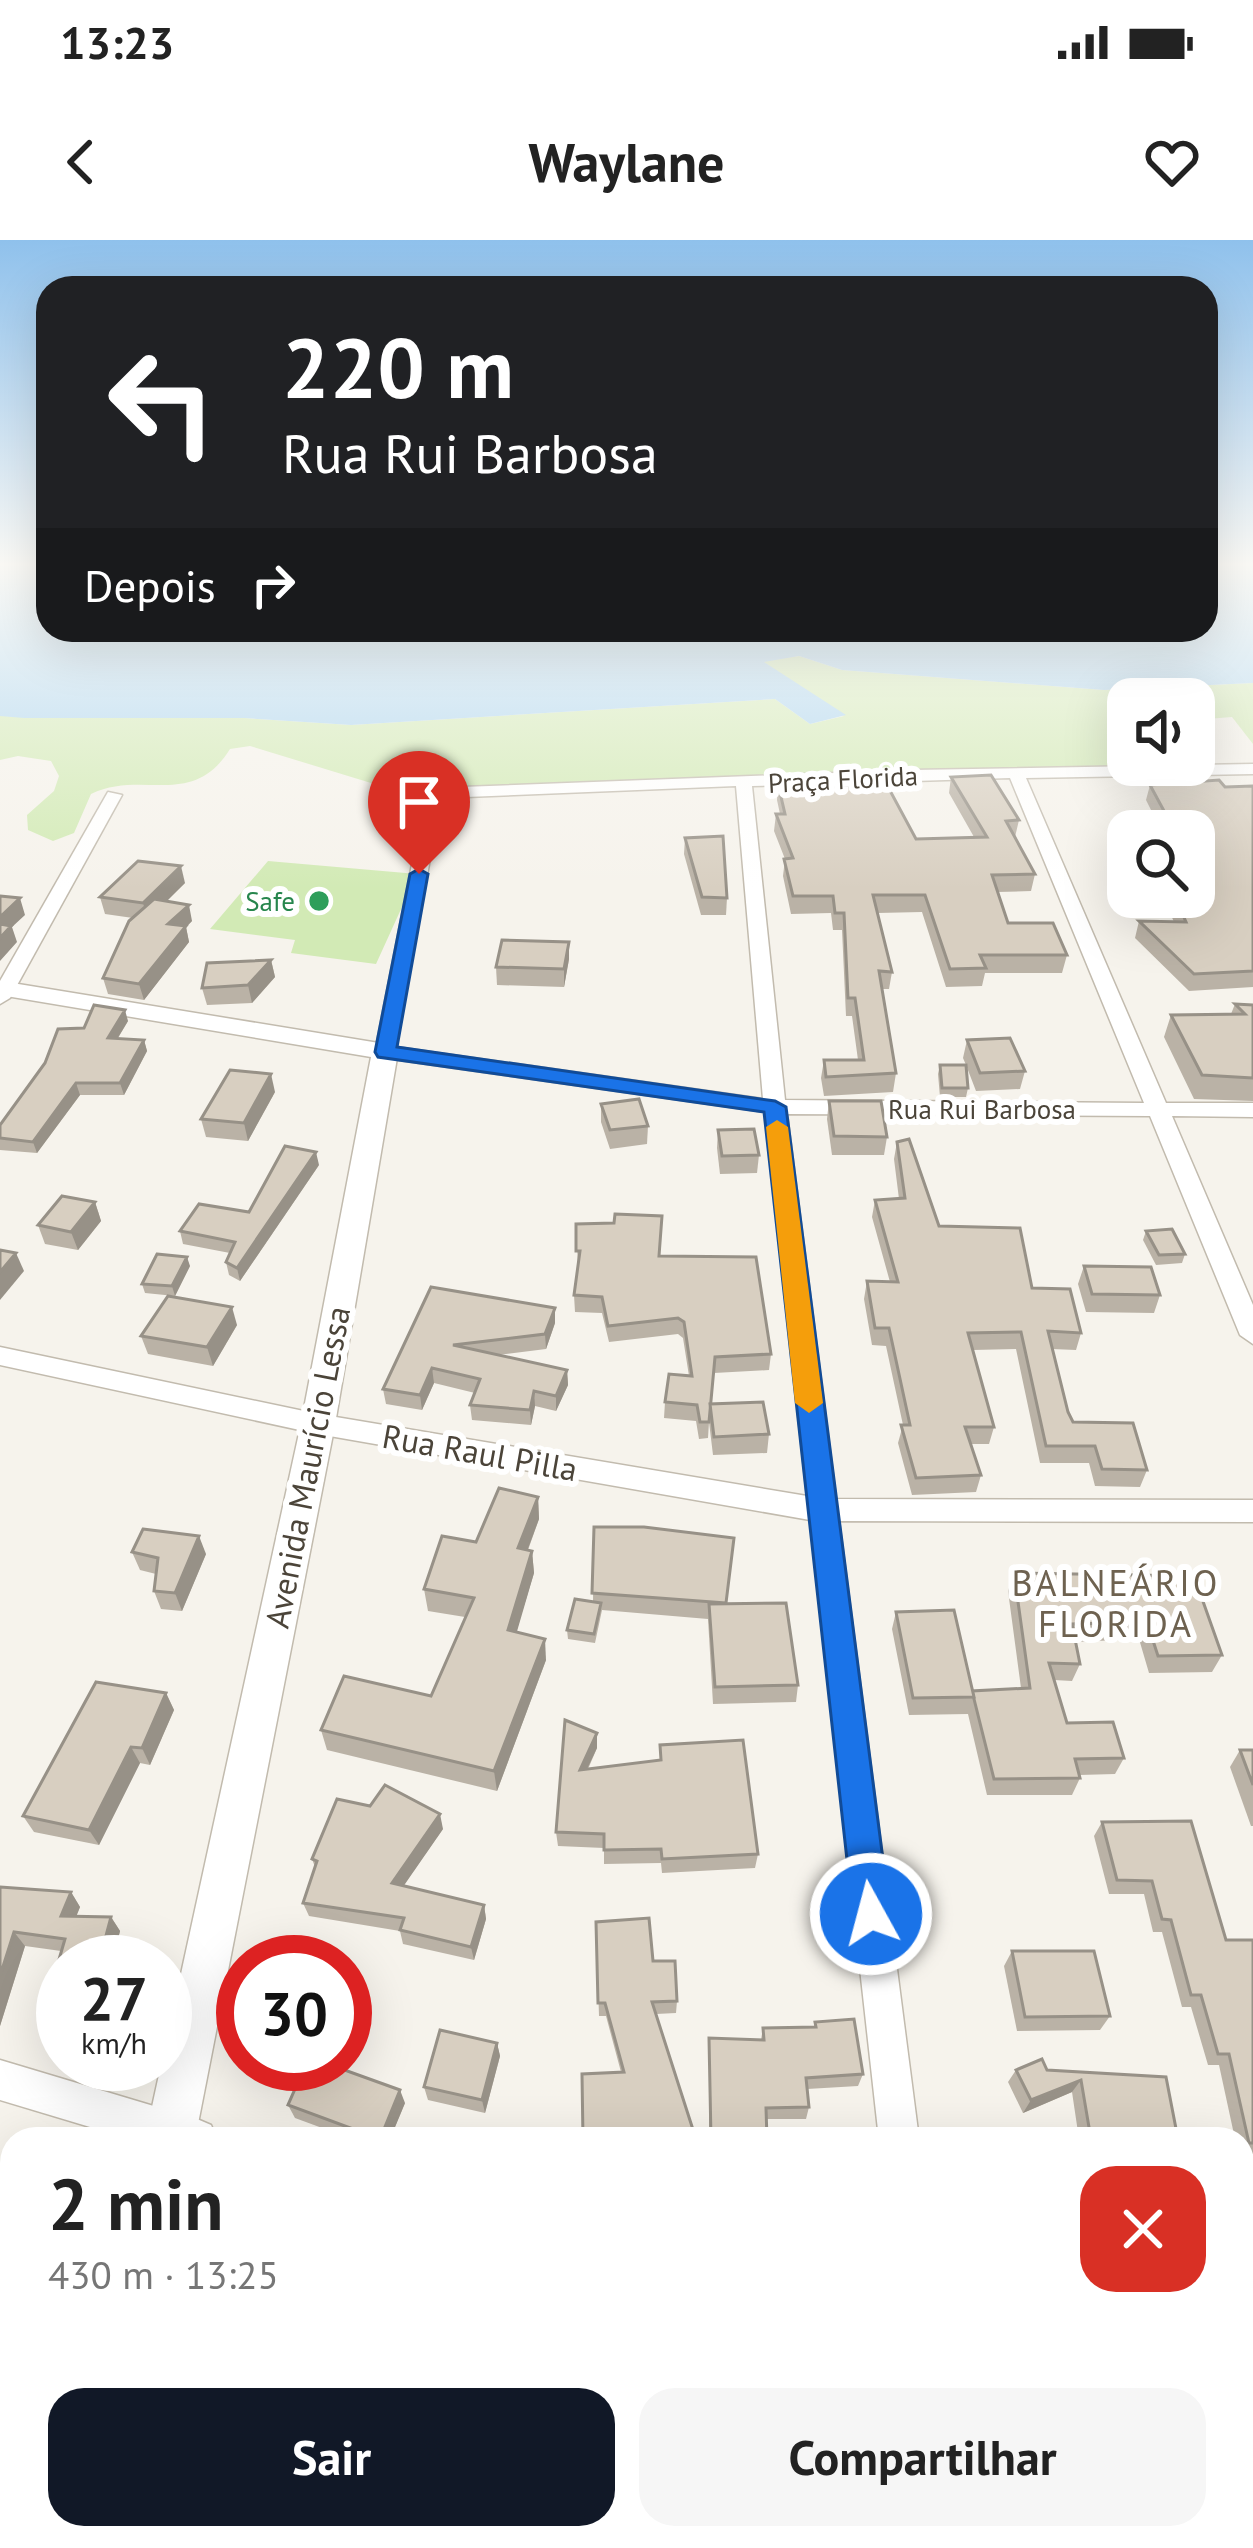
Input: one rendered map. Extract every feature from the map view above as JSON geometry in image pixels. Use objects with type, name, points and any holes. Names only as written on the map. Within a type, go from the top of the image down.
[{"type":"street","name":"Praça Florida","points":[[434,793],[1253,769]]},
{"type":"street","points":[[1016,773],[1253,1335]]},
{"type":"street","points":[[744,784],[821,1510],[898,2127]]},
{"type":"street","name":"Avenida Maurício Lessa","points":[[182,2127],[434,793]]},
{"type":"street","points":[[2,991],[114,794]]},
{"type":"street","name":"Rua Rui Barbosa","points":[[2,991],[775,1107],[1253,1110]]},
{"type":"street","name":"Rua Raul Pilla","points":[[0,1356],[318,1424],[821,1510],[1253,1510]]},
{"type":"street","points":[[0,2080],[148,2127]]},
{"type":"green space","points":[[779,673],[877,673],[1107,690],[1107,767],[455,790],[446,783],[371,783],[250,746],[230,749],[215,767],[183,783],[110,787],[91,794],[74,833],[53,841],[28,830],[27,815],[54,791],[59,776],[51,761],[18,756],[0,760],[0,716],[244,718],[351,725],[775,699],[810,724],[844,716]]},
{"type":"green space","points":[[1253,683],[1253,744],[1232,717],[1215,718],[1215,685]]},
{"type":"green space","name":"Safe","points":[[268,861],[417,874],[376,964],[291,953],[295,940],[210,929]]},
{"type":"water","points":[[0,673],[781,673],[846,715],[810,724],[775,699],[351,725],[244,718],[0,716]]},
{"type":"water","points":[[877,673],[1253,673],[1253,683],[1215,685],[1215,678],[1107,678],[1107,690]]},
{"type":"building","points":[[991,775],[1019,820],[1006,821],[1035,874],[992,875],[1008,923],[1053,923],[1067,955],[980,955],[986,968],[950,969],[925,895],[873,895],[892,972],[879,971],[896,1073],[826,1077],[824,1060],[864,1060],[855,998],[848,998],[844,913],[835,913],[833,896],[793,896],[784,859],[793,858],[776,814],[785,814],[778,784],[811,783],[812,789],[887,785],[916,839],[987,837],[951,777]]},
{"type":"building","points":[[1215,780],[1225,787],[1253,786],[1253,971],[1194,974],[1139,921],[1215,918],[1215,810],[1164,810],[1151,786],[1215,786]]},
{"type":"building","points":[[723,836],[727,898],[702,897],[685,838]]},
{"type":"building","points":[[138,861],[181,866],[143,903],[100,897]]},
{"type":"building","points":[[0,896],[20,898],[0,917]]},
{"type":"building","points":[[154,899],[189,905],[168,924],[186,926],[139,984],[103,978],[129,921]]},
{"type":"building","points":[[502,940],[569,942],[564,969],[496,967]]},
{"type":"building","points":[[271,960],[248,985],[202,988],[207,963]]},
{"type":"building","points":[[1235,1004],[1253,1005],[1253,1078],[1202,1075],[1171,1015],[1245,1014]]},
{"type":"building","points":[[94,1005],[125,1010],[108,1038],[144,1040],[120,1083],[76,1083],[33,1142],[0,1138],[0,1125],[45,1063],[58,1029],[84,1028]]},
{"type":"building","points":[[1010,1038],[1025,1071],[980,1073],[967,1040]]},
{"type":"building","points":[[940,1065],[966,1065],[968,1088],[942,1088]]},
{"type":"building","points":[[230,1070],[271,1074],[244,1123],[201,1119]]},
{"type":"building","points":[[639,1099],[648,1126],[610,1130],[601,1104]]},
{"type":"building","points":[[829,1101],[881,1101],[887,1137],[834,1136]]},
{"type":"building","points":[[754,1129],[759,1155],[722,1156],[718,1130]]},
{"type":"building","points":[[909,1139],[939,1226],[1020,1228],[1032,1288],[1070,1289],[1081,1333],[1048,1331],[1068,1412],[1073,1422],[1133,1423],[1147,1470],[1102,1469],[1095,1446],[1046,1446],[1021,1332],[968,1333],[994,1427],[965,1427],[981,1475],[916,1478],[901,1425],[910,1425],[889,1328],[875,1328],[867,1281],[898,1282],[875,1200],[905,1198],[897,1142]]},
{"type":"building","points":[[285,1146],[316,1152],[237,1268],[226,1262],[235,1242],[180,1231],[199,1204],[249,1212]]},
{"type":"building","points":[[62,1196],[95,1202],[71,1232],[38,1225]]},
{"type":"building","points":[[615,1214],[662,1216],[659,1256],[756,1257],[771,1354],[715,1357],[709,1422],[700,1422],[697,1405],[665,1402],[669,1374],[692,1376],[684,1322],[678,1318],[608,1326],[602,1297],[574,1295],[580,1251],[576,1251],[576,1224],[614,1223]]},
{"type":"building","points":[[1172,1229],[1185,1254],[1159,1255],[1146,1231]]},
{"type":"building","points":[[0,1250],[16,1253],[0,1272]]},
{"type":"building","points":[[157,1254],[187,1257],[172,1286],[142,1284]]},
{"type":"building","points":[[1084,1266],[1151,1267],[1160,1295],[1092,1294]]},
{"type":"building","points":[[431,1287],[555,1308],[545,1334],[453,1345],[567,1370],[556,1396],[534,1391],[530,1410],[470,1405],[480,1379],[432,1368],[420,1395],[383,1389]]},
{"type":"building","points":[[168,1296],[232,1307],[207,1347],[141,1336]]},
{"type":"building","points":[[763,1402],[769,1434],[714,1437],[710,1404]]},
{"type":"building","points":[[499,1488],[538,1497],[518,1548],[532,1551],[508,1630],[545,1639],[494,1771],[321,1730],[344,1676],[431,1696],[474,1598],[424,1589],[442,1536],[476,1542]]},
{"type":"building","points":[[594,1527],[644,1527],[734,1538],[726,1603],[592,1593]]},
{"type":"building","points":[[143,1529],[199,1536],[175,1593],[154,1591],[158,1558],[132,1552]]},
{"type":"building","points":[[1014,1573],[1194,1576],[1222,1655],[1158,1656],[1147,1622],[1072,1624],[1080,1664],[1049,1663],[1067,1723],[1113,1722],[1124,1758],[1075,1759],[1080,1778],[994,1779],[972,1691],[1030,1688]]},
{"type":"building","points":[[575,1599],[601,1603],[594,1634],[567,1630]]},
{"type":"building","points":[[786,1603],[798,1685],[715,1687],[709,1604]]},
{"type":"building","points":[[954,1610],[974,1697],[913,1698],[896,1612]]},
{"type":"building","points":[[96,1682],[166,1693],[142,1748],[131,1747],[89,1830],[23,1816]]},
{"type":"building","points":[[565,1720],[597,1733],[580,1770],[661,1760],[660,1745],[743,1740],[758,1854],[662,1859],[661,1849],[604,1850],[604,1834],[556,1832]]},
{"type":"building","points":[[1240,1750],[1253,1750],[1253,1785]]},
{"type":"building","points":[[385,1785],[440,1814],[392,1883],[484,1905],[471,1947],[400,1930],[404,1918],[303,1903],[317,1861],[312,1859],[337,1799],[370,1806]]},
{"type":"building","points":[[1191,1821],[1226,1940],[1253,1940],[1253,2127],[1245,2127],[1229,2054],[1218,2054],[1201,1995],[1191,1995],[1171,1920],[1162,1919],[1152,1881],[1117,1880],[1102,1822]]},
{"type":"building","points":[[0,1887],[71,1892],[61,1916],[111,1917],[106,1935],[14,1932],[0,1976]]},
{"type":"building","points":[[649,1918],[653,1961],[675,1961],[677,2001],[652,2002],[692,2127],[583,2127],[582,2074],[624,2072],[605,2003],[598,2003],[596,1922]]},
{"type":"building","points":[[1012,1951],[1094,1951],[1110,2016],[1025,2017]]},
{"type":"building","points":[[854,2019],[863,2074],[806,2078],[809,2107],[766,2108],[767,2127],[711,2127],[709,2038],[764,2040],[763,2028],[816,2027],[815,2022]]},
{"type":"building","points":[[440,2030],[497,2043],[482,2100],[424,2087]]},
{"type":"building","points":[[1042,2059],[1047,2070],[1166,2077],[1176,2127],[1089,2127],[1081,2080],[1031,2100],[1016,2070]]},
{"type":"building","points":[[372,2080],[400,2090],[385,2127],[348,2127],[288,2105],[294,2091],[372,2091]]},
{"type":"slow traffic","points":[[777,1127],[809,1403]]},
{"type":"place","name":"Safe","points":[[319,901]]},
{"type":"district","name":"BALNEÁRIO FLORIDA","points":[[1116,1602]]},
{"type":"route","points":[[419,874],[386,1052],[775,1107],[871,1914]]}]
